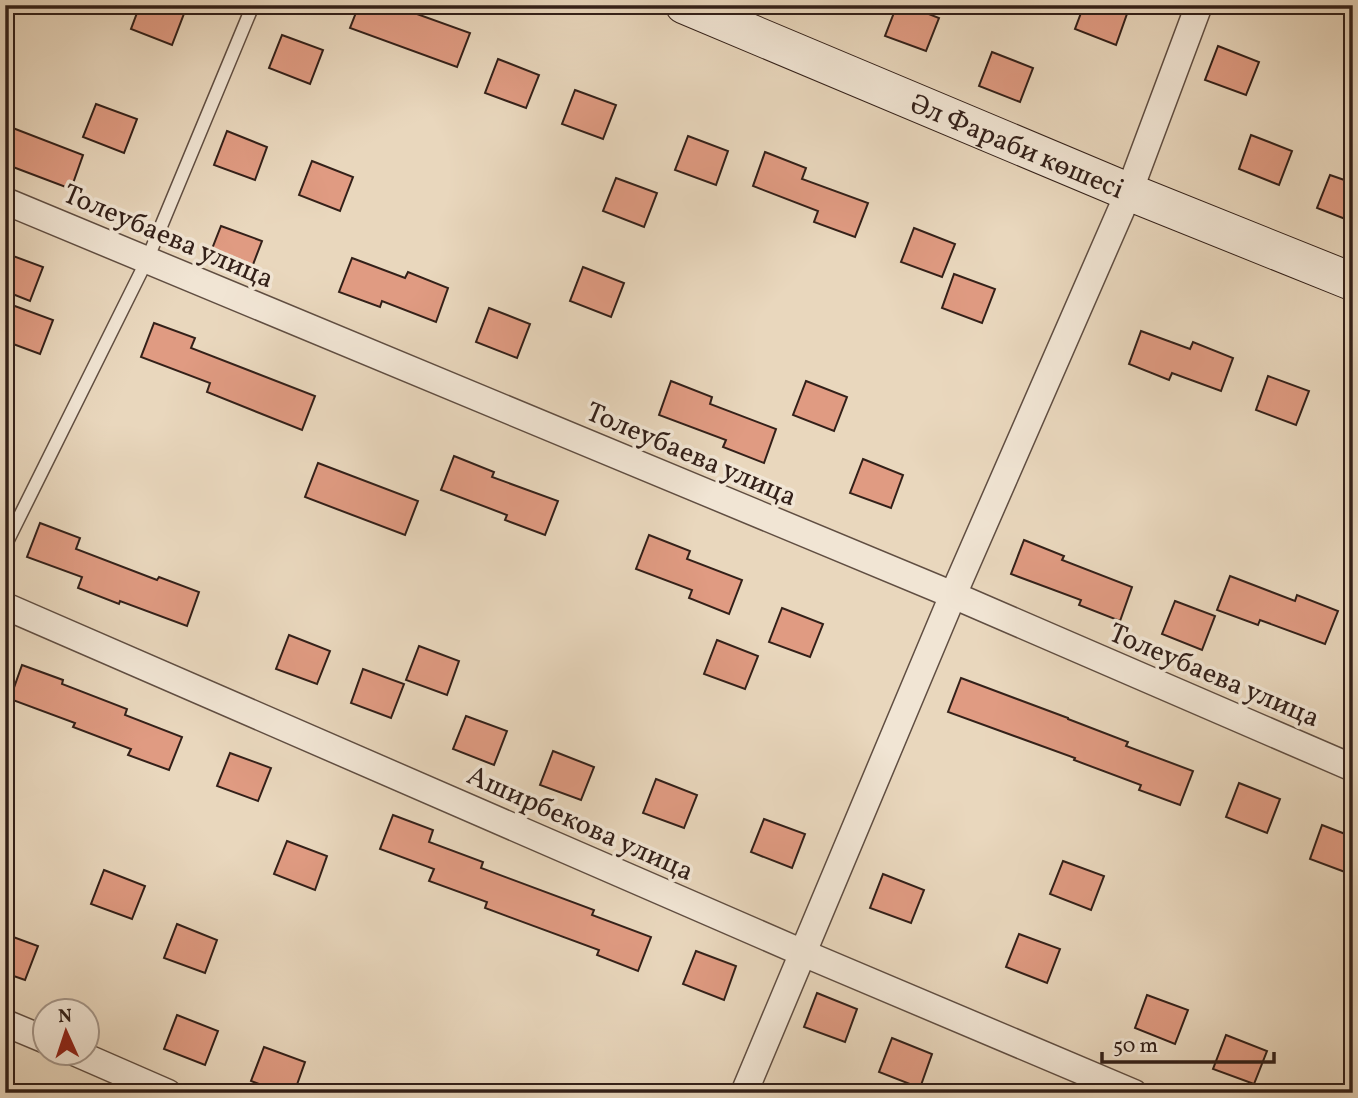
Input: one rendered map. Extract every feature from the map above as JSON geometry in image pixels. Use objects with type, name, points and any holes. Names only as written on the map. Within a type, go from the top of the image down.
[{"type":"street","name":"Әл Фараби көшесі","points":[[684,5],[1129,192],[1353,282]]},
{"type":"street","points":[[744,1093],[953,595],[1129,192],[1199,5]]},
{"type":"street","name":"Толеубаева улица","points":[[5,201],[953,595],[1353,768]]},
{"type":"street","name":"Аширбекова улица","points":[[5,606],[803,953],[1134,1093]]},
{"type":"street","points":[[5,1023],[32,1034]]},
{"type":"street","points":[[102,1064],[168,1093]]},
{"type":"lane","points":[[5,545],[147,260],[253,5]]},
{"type":"building","points":[[140,5],[169,5],[185,11],[172,45],[131,29]]},
{"type":"building","points":[[359,5],[392,5],[470,33],[457,67],[350,28]]},
{"type":"building","points":[[897,5],[906,5],[939,18],[926,51],[885,36]]},
{"type":"building","points":[[1084,5],[1114,5],[1128,11],[1116,45],[1075,29]]},
{"type":"building","points":[[282,35],[323,50],[310,84],[269,68]]},
{"type":"building","points":[[1218,46],[1259,62],[1246,95],[1205,80]]},
{"type":"building","points":[[992,52],[1033,68],[1020,102],[979,86]]},
{"type":"building","points":[[498,59],[539,75],[526,108],[485,93]]},
{"type":"building","points":[[575,90],[616,105],[603,139],[562,124]]},
{"type":"building","points":[[96,104],[137,119],[124,153],[83,137]]},
{"type":"building","points":[[5,125],[83,155],[71,189],[5,164]]},
{"type":"building","points":[[227,131],[267,147],[255,180],[214,165]]},
{"type":"building","points":[[1251,135],[1292,151],[1279,185],[1239,169]]},
{"type":"building","points":[[688,136],[728,151],[716,185],[675,170]]},
{"type":"building","points":[[765,152],[806,168],[802,179],[868,203],[855,237],[814,222],[818,211],[753,186]]},
{"type":"building","points":[[312,161],[353,177],[340,211],[299,195]]},
{"type":"building","points":[[1330,175],[1353,183],[1353,222],[1317,208]]},
{"type":"building","points":[[616,178],[657,193],[644,227],[603,211]]},
{"type":"building","points":[[221,226],[262,241],[249,275],[208,259]]},
{"type":"building","points":[[914,228],[955,244],[942,277],[901,262]]},
{"type":"building","points":[[5,253],[43,267],[30,301],[5,291]]},
{"type":"building","points":[[352,258],[405,278],[408,272],[448,288],[436,322],[382,301],[380,307],[339,292]]},
{"type":"building","points":[[583,267],[624,283],[611,317],[570,301]]},
{"type":"building","points":[[954,274],[995,289],[982,323],[942,308]]},
{"type":"building","points":[[12,305],[53,320],[40,354],[5,341],[5,323]]},
{"type":"building","points":[[489,308],[530,324],[517,358],[476,342]]},
{"type":"building","points":[[154,323],[195,338],[191,348],[315,396],[302,430],[207,392],[210,383],[141,357]]},
{"type":"building","points":[[1141,331],[1190,349],[1193,342],[1233,358],[1221,391],[1172,373],[1169,380],[1129,364]]},
{"type":"building","points":[[1268,376],[1309,391],[1296,425],[1256,410]]},
{"type":"building","points":[[671,381],[712,397],[710,404],[776,429],[764,463],[723,447],[726,440],[659,415]]},
{"type":"building","points":[[806,381],[847,397],[834,431],[793,415]]},
{"type":"building","points":[[454,456],[494,472],[492,477],[558,501],[545,535],[505,520],[507,515],[441,490]]},
{"type":"building","points":[[863,459],[903,475],[891,508],[850,493]]},
{"type":"building","points":[[318,463],[418,501],[405,535],[305,497]]},
{"type":"building","points":[[40,523],[80,538],[76,549],[157,580],[159,577],[199,592],[187,626],[78,588],[82,577],[27,557]]},
{"type":"building","points":[[649,535],[690,551],[687,559],[742,580],[729,614],[689,598],[692,590],[636,569]]},
{"type":"building","points":[[1024,540],[1064,556],[1062,560],[1132,587],[1120,621],[1079,605],[1081,600],[1011,574]]},
{"type":"building","points":[[1230,576],[1295,601],[1297,595],[1338,611],[1325,644],[1260,620],[1258,625],[1217,610]]},
{"type":"building","points":[[1175,601],[1215,616],[1202,650],[1162,634]]},
{"type":"building","points":[[782,608],[823,624],[810,657],[769,642]]},
{"type":"building","points":[[289,635],[330,651],[317,684],[276,669]]},
{"type":"building","points":[[717,640],[758,656],[745,689],[704,674]]},
{"type":"building","points":[[419,646],[459,661],[447,695],[406,680]]},
{"type":"building","points":[[22,665],[127,709],[125,715],[182,737],[169,770],[128,755],[131,749],[73,727],[75,723],[10,699]]},
{"type":"building","points":[[363,669],[404,684],[391,718],[351,703]]},
{"type":"building","points":[[961,678],[1128,742],[1126,746],[1193,771],[1180,805],[1139,790],[1141,785],[1074,760],[1075,758],[948,712]]},
{"type":"building","points":[[466,716],[507,731],[494,765],[453,749]]},
{"type":"building","points":[[553,751],[594,767],[581,800],[540,785]]},
{"type":"building","points":[[230,753],[271,768],[258,801],[217,786]]},
{"type":"building","points":[[656,779],[697,795],[684,828],[643,813]]},
{"type":"building","points":[[1239,783],[1280,799],[1267,833],[1226,817]]},
{"type":"building","points":[[393,815],[433,830],[429,842],[483,862],[481,868],[594,910],[592,915],[651,937],[638,971],[597,955],[599,950],[485,908],[487,902],[429,881],[434,869],[380,849]]},
{"type":"building","points":[[764,819],[805,834],[792,868],[751,852]]},
{"type":"building","points":[[1322,825],[1353,837],[1353,875],[1310,859]]},
{"type":"building","points":[[287,841],[327,856],[315,890],[274,874]]},
{"type":"building","points":[[1063,861],[1104,876],[1091,910],[1050,894]]},
{"type":"building","points":[[104,870],[145,886],[132,919],[91,904]]},
{"type":"building","points":[[883,874],[924,890],[911,923],[870,908]]},
{"type":"building","points":[[177,924],[217,940],[205,973],[164,958]]},
{"type":"building","points":[[5,934],[38,946],[25,980],[5,973]]},
{"type":"building","points":[[1019,934],[1060,949],[1047,983],[1006,967]]},
{"type":"building","points":[[696,951],[736,966],[724,1000],[683,984]]},
{"type":"building","points":[[817,993],[857,1009],[845,1042],[804,1027]]},
{"type":"building","points":[[1147,995],[1188,1010],[1175,1044],[1135,1028]]},
{"type":"building","points":[[177,1015],[218,1031],[205,1065],[164,1049]]},
{"type":"building","points":[[1226,1035],[1267,1051],[1254,1084],[1213,1069]]},
{"type":"building","points":[[892,1038],[932,1054],[920,1088],[879,1072]]},
{"type":"building","points":[[264,1047],[305,1062],[294,1093],[283,1093],[251,1081]]}]
